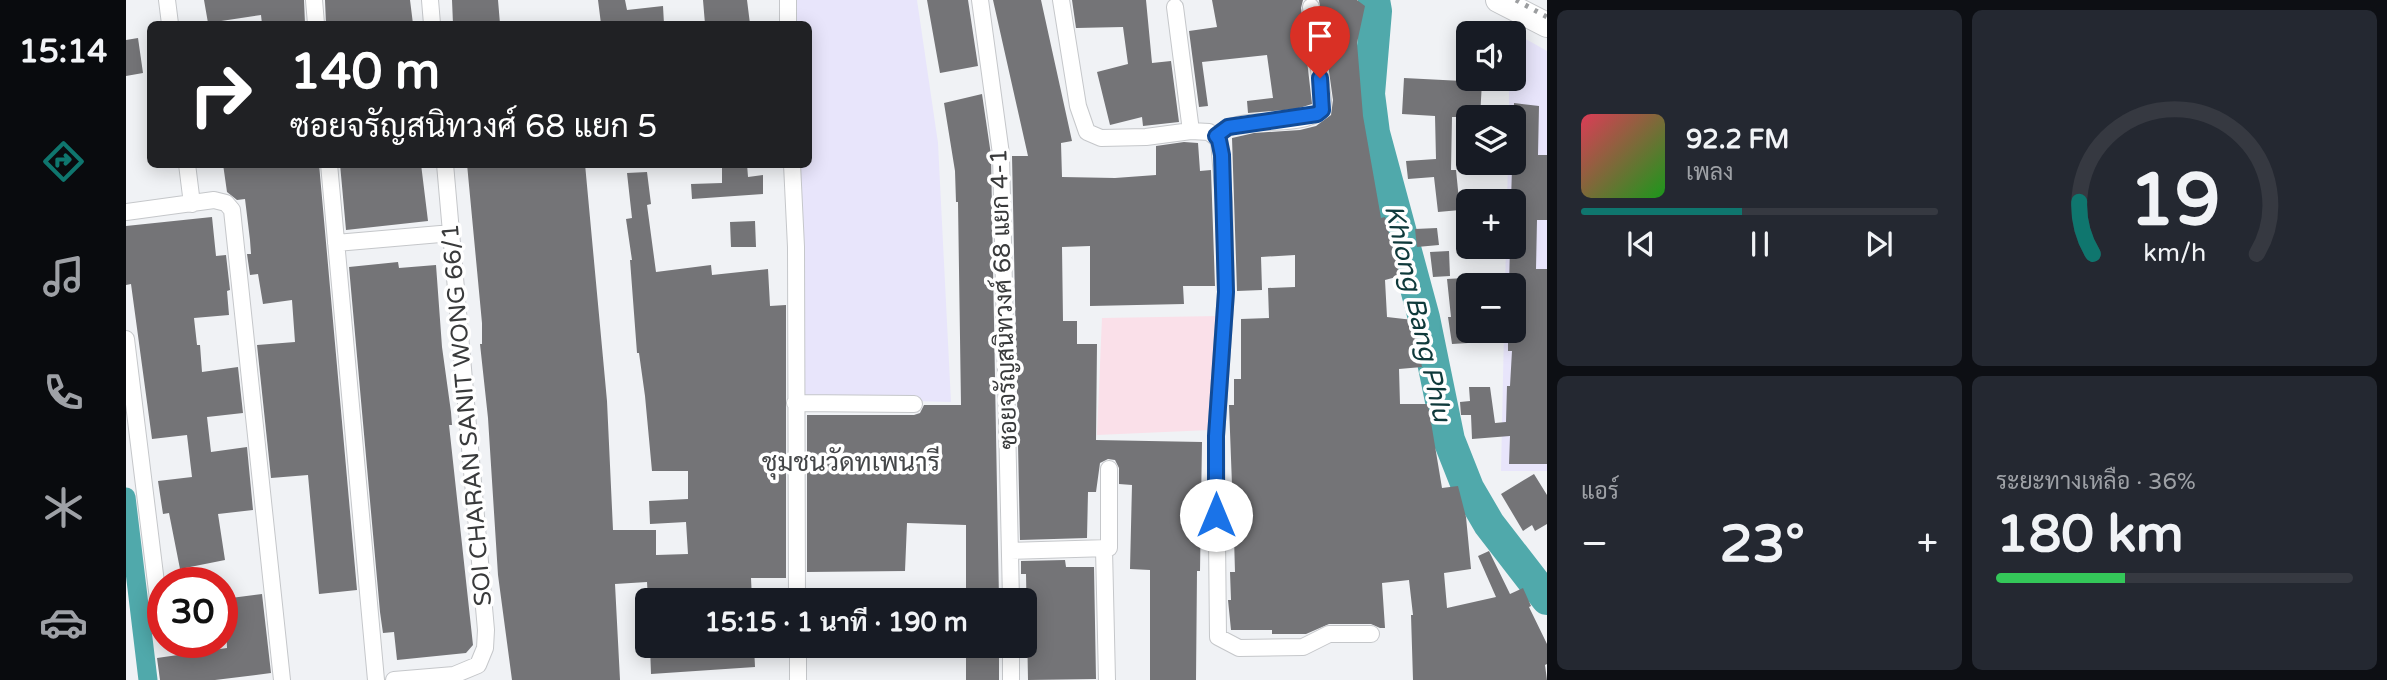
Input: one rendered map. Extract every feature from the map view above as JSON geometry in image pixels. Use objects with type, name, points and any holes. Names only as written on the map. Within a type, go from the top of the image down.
[{"type":"main road","points":[[1497,0],[1547,25]]},
{"type":"street","points":[[167,0],[170,21]]},
{"type":"street","points":[[314,0],[316,21]]},
{"type":"street","points":[[430,0],[432,21]]},
{"type":"street","points":[[788,0],[788,21]]},
{"type":"street","name":"ซอยจรัญสนิทวงศ์ 68 แยก 4-1","points":[[981,0],[1001,154],[1011,588]]},
{"type":"street","points":[[1061,0],[1078,106],[1087,132],[1101,138],[1146,138],[1191,131],[1209,132],[1219,140],[1222,155],[1226,292],[1216,436],[1217,637],[1239,648],[1252,648],[1303,647],[1329,634],[1371,634]]},
{"type":"street","points":[[1175,7],[1191,131]]},
{"type":"street","points":[[1216,136],[1228,127],[1307,117],[1322,110],[1311,7]]},
{"type":"street","points":[[188,168],[192,204]]},
{"type":"street","points":[[329,168],[376,680]]},
{"type":"street","name":"SOI CHARAN SANIT WONG 66/1","points":[[394,680],[454,675],[478,665],[485,648],[486,630],[445,168]]},
{"type":"street","points":[[792,168],[796,247],[797,588]]},
{"type":"street","points":[[126,212],[221,202],[232,210],[282,680]]},
{"type":"street","points":[[336,243],[452,233]]},
{"type":"street","points":[[126,339],[154,567]]},
{"type":"street","points":[[795,403],[914,404]]},
{"type":"street","points":[[1011,551],[1109,548],[1109,469]]},
{"type":"street","points":[[1104,549],[1107,680]]},
{"type":"street","points":[[798,658],[798,680]]},
{"type":"street","points":[[1011,658],[1011,680]]},
{"type":"shaded area","points":[[797,0],[917,0],[938,143],[951,402],[803,398],[800,168],[812,168],[812,21],[797,21]]},
{"type":"shaded area","points":[[1526,39],[1547,51],[1547,471],[1501,471],[1504,343],[1526,343],[1526,273],[1505,273],[1506,259],[1526,259],[1526,189],[1507,189],[1508,175],[1526,175],[1526,105],[1509,105],[1509,91],[1526,91]]},
{"type":"shaded area","points":[[1218,316],[1210,430],[1097,435],[1102,318]]},
{"type":"building","points":[[204,0],[304,0],[305,21],[262,21],[261,15],[208,21]]},
{"type":"building","points":[[325,0],[410,0],[413,21],[326,21]]},
{"type":"building","points":[[452,0],[498,0],[500,21],[453,21]]},
{"type":"building","points":[[598,0],[625,0],[627,10],[663,6],[664,21],[601,21]]},
{"type":"building","points":[[703,0],[747,0],[750,21],[705,21]]},
{"type":"building","points":[[927,0],[968,0],[978,66],[940,73]]},
{"type":"building","points":[[993,0],[1041,0],[1072,141],[1061,143],[1062,177],[1115,178],[1156,175],[1156,146],[1184,142],[1198,143],[1200,171],[1211,170],[1215,286],[1183,286],[1184,304],[1090,306],[1090,246],[1062,247],[1063,321],[1077,321],[1077,344],[1097,344],[1096,440],[1202,442],[1196,680],[1150,680],[1150,570],[1130,569],[1132,485],[1119,484],[1119,468],[1115,460],[1108,459],[1100,463],[1096,492],[1088,492],[1087,538],[1020,540],[1012,156],[1028,156]]},
{"type":"building","points":[[1072,0],[1146,0],[1152,63],[1171,61],[1179,122],[1143,126],[1142,117],[1110,125],[1097,72],[1128,64],[1123,27],[1076,28]]},
{"type":"building","points":[[1212,0],[1303,0],[1301,8],[1312,104],[1296,109],[1248,113],[1247,101],[1273,98],[1267,55],[1202,62],[1208,106],[1199,107],[1189,31],[1217,27]]},
{"type":"building","points":[[1319,0],[1357,0],[1365,6],[1357,43],[1363,116],[1381,218],[1385,217],[1400,276],[1385,280],[1387,317],[1413,320],[1422,367],[1399,369],[1400,404],[1428,404],[1442,488],[1458,486],[1466,517],[1471,569],[1444,573],[1447,608],[1496,597],[1478,556],[1489,551],[1510,594],[1523,588],[1547,644],[1547,680],[1413,680],[1413,615],[1409,580],[1382,583],[1385,628],[1371,624],[1329,624],[1306,634],[1272,634],[1272,630],[1231,630],[1228,600],[1231,600],[1230,572],[1235,572],[1229,405],[1234,405],[1234,379],[1241,379],[1241,319],[1269,318],[1268,288],[1295,287],[1295,255],[1261,257],[1262,290],[1237,291],[1232,138],[1254,133],[1300,130],[1316,126],[1331,115],[1333,100]]},
{"type":"building","points":[[138,38],[143,73],[126,76],[126,40]]},
{"type":"building","points":[[1404,78],[1456,81],[1456,91],[1481,91],[1481,105],[1456,105],[1456,117],[1452,117],[1451,170],[1456,170],[1456,210],[1438,212],[1434,177],[1408,179],[1406,161],[1436,159],[1435,116],[1402,114]]},
{"type":"building","points":[[982,94],[991,155],[999,588],[966,588],[966,525],[907,523],[905,571],[807,572],[807,415],[914,415],[920,413],[924,405],[961,405],[958,202],[944,103]]},
{"type":"building","points":[[1514,103],[1539,106],[1538,155],[1547,155],[1547,220],[1537,220],[1536,269],[1547,269],[1547,464],[1509,464],[1510,436],[1472,439],[1471,415],[1461,415],[1460,402],[1470,401],[1469,387],[1490,387],[1495,423],[1506,422],[1512,351],[1508,351],[1508,343],[1526,343],[1526,273],[1509,273],[1510,259],[1526,259],[1526,189],[1511,189],[1512,175],[1526,175],[1526,105]]},
{"type":"building","points":[[224,168],[319,168],[357,590],[319,594],[308,475],[271,478],[257,345],[295,342],[292,300],[263,304],[258,274],[250,275],[247,254],[251,254],[245,199],[237,200],[227,192]]},
{"type":"building","points":[[340,168],[421,168],[428,221],[346,230]]},
{"type":"building","points":[[467,168],[585,168],[607,401],[613,530],[656,530],[656,555],[688,554],[686,522],[650,524],[649,501],[688,499],[688,471],[652,471],[645,396],[637,353],[632,260],[626,219],[632,218],[627,173],[647,172],[651,204],[647,205],[656,272],[711,265],[712,275],[768,269],[770,306],[786,305],[786,578],[751,578],[751,588],[647,588],[647,582],[615,584],[620,680],[512,680],[498,575]]},
{"type":"building","points":[[722,168],[747,168],[748,177],[763,175],[763,194],[692,199],[691,184],[722,183]]},
{"type":"building","points":[[212,217],[216,256],[226,255],[230,290],[227,291],[229,315],[194,318],[202,372],[238,367],[243,413],[207,417],[211,452],[247,447],[253,510],[218,514],[225,560],[180,567],[169,513],[163,514],[158,481],[192,477],[187,435],[152,439],[131,284],[126,285],[126,226]]},
{"type":"building","points":[[755,221],[756,247],[731,247],[730,222]]},
{"type":"building","points":[[1437,228],[1439,245],[1417,247],[1415,229]]},
{"type":"building","points":[[1449,251],[1450,276],[1433,277],[1430,252]]},
{"type":"building","points":[[398,262],[399,268],[436,265],[442,347],[451,412],[452,425],[449,425],[473,645],[466,653],[397,660],[394,632],[383,633],[380,612],[349,267]]},
{"type":"building","points":[[1456,278],[1456,343],[1468,343],[1452,344],[1447,279]]},
{"type":"building","points":[[1534,474],[1547,495],[1547,524],[1535,531],[1532,525],[1523,531],[1501,494]]},
{"type":"building","points":[[1065,560],[1066,567],[1094,567],[1096,679],[1028,680],[1028,658],[1037,658],[1037,588],[1026,588],[1026,574],[1021,574],[1021,561]]},
{"type":"building","points":[[262,594],[271,673],[215,680],[160,680],[157,658],[238,658],[238,597]]},
{"type":"building","points":[[650,658],[755,658],[755,667],[651,674]]},
{"type":"building","points":[[966,658],[999,658],[999,680],[966,680]]},
{"type":"waterway","name":"Khlong Bang Phlu","points":[[1374,0],[1376,11],[1369,94],[1374,133],[1424,318],[1449,440],[1468,488],[1489,524],[1547,599]]},
{"type":"waterway","points":[[126,497],[148,680]]},
{"type":"railway","points":[[1516,0],[1547,17]]},
{"type":"district","name":"ชุมชนวัดทเพนารี","points":[[851,462]]},
{"type":"route","points":[[1216,515],[1216,436],[1226,292],[1222,155],[1216,136],[1228,127],[1317,114],[1322,110],[1323,101],[1320,78]]}]
